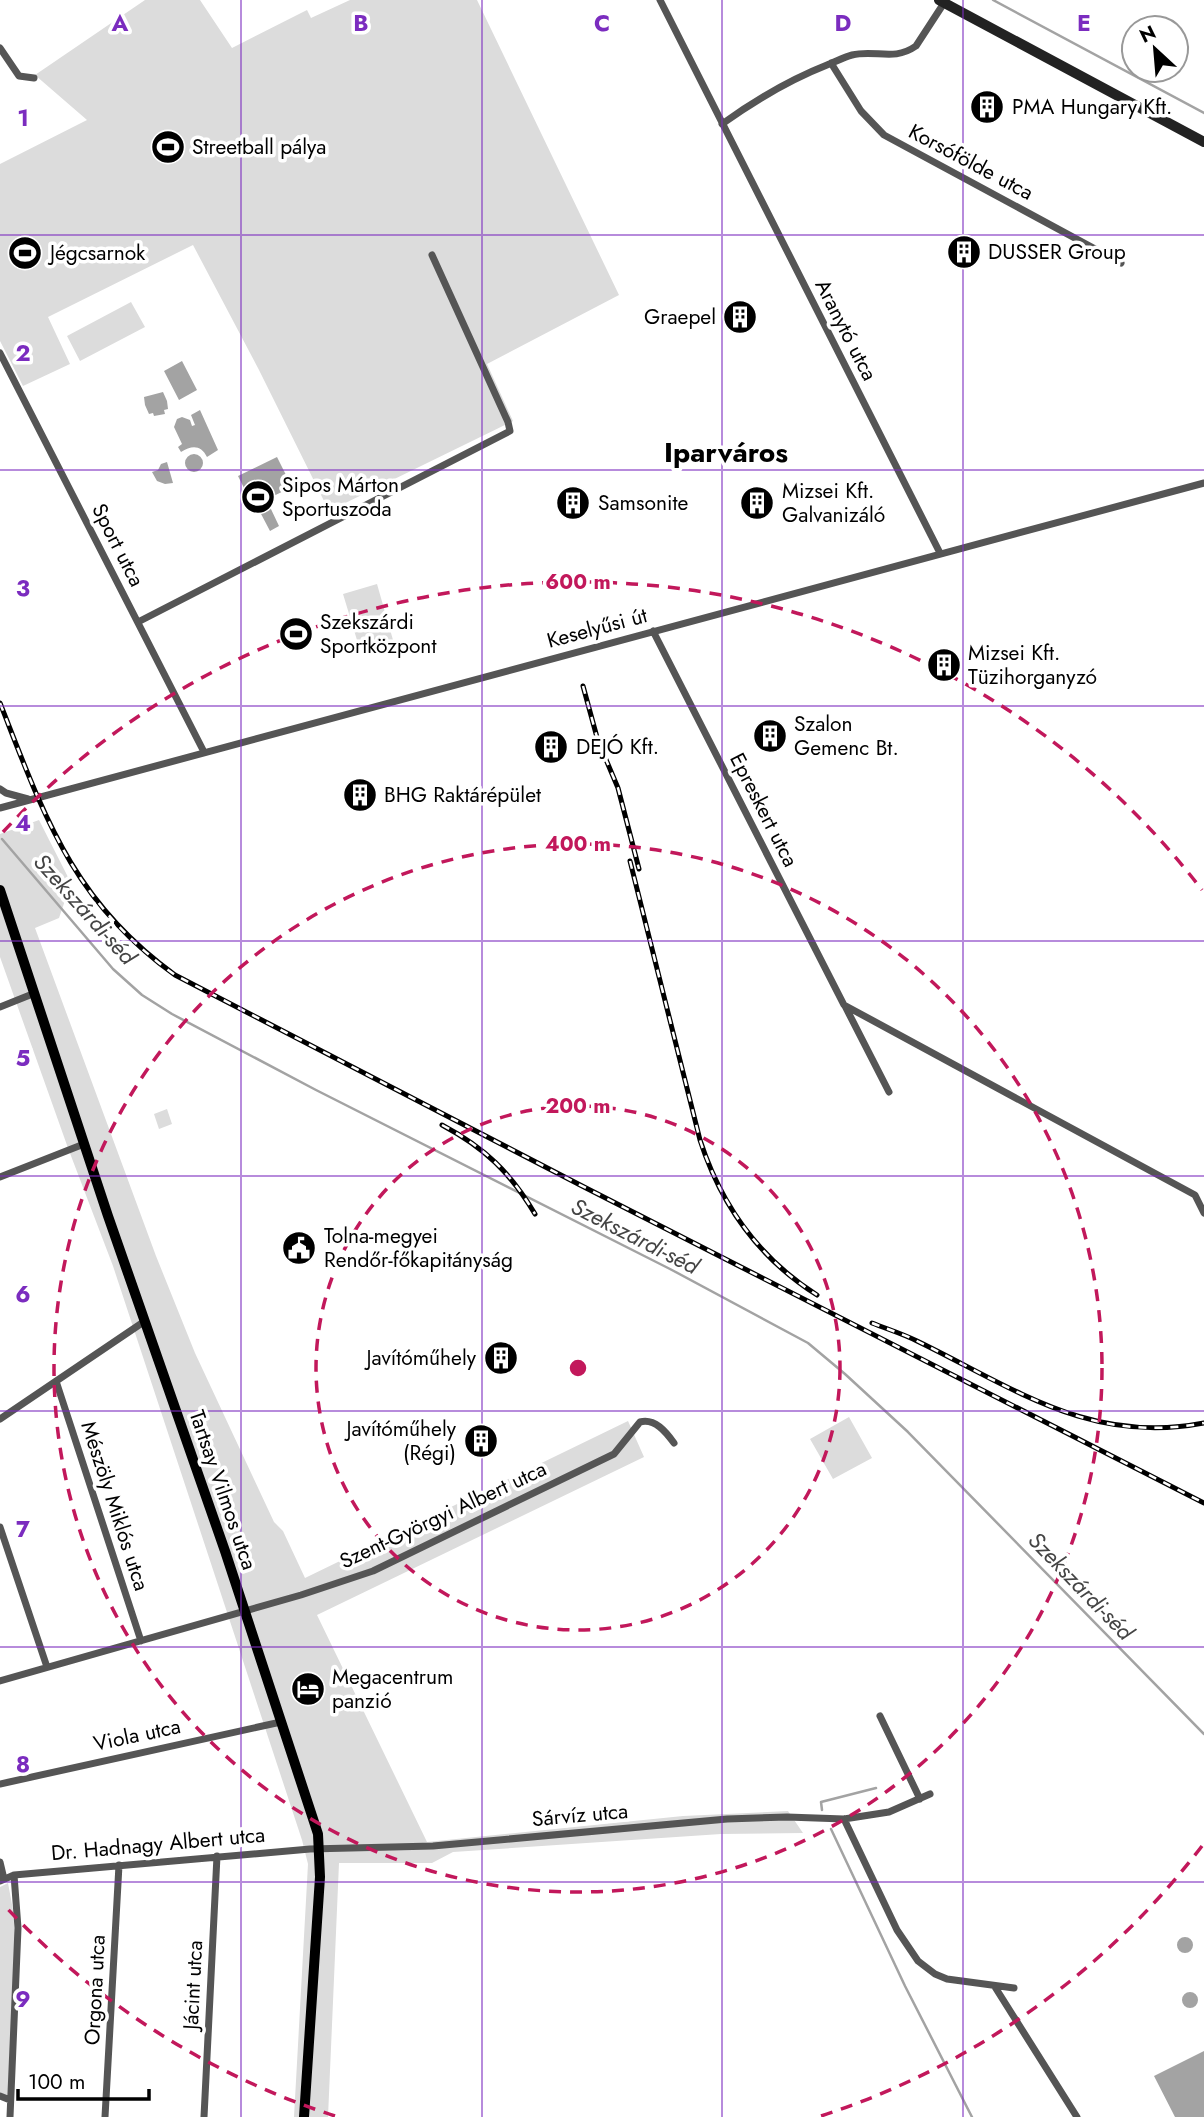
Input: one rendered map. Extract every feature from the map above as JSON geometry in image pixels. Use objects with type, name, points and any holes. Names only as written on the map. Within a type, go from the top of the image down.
[{"type":"main road","points":[[941,1],[1204,142]]},
{"type":"main road","name":"Tartsay Vilmos utca","points":[[0,890],[318,1834],[320,1877],[304,2117]]},
{"type":"street","name":"Aranytó utca","points":[[660,0],[940,553]]},
{"type":"street","points":[[722,124],[753,102],[831,63],[852,55],[897,55],[910,51],[916,46],[941,1]]},
{"type":"street","points":[[0,48],[19,76],[34,78]]},
{"type":"street","name":"Korsófölde utca","points":[[831,63],[861,111],[884,135],[1121,263]]},
{"type":"street","points":[[138,622],[510,431],[432,255]]},
{"type":"street","name":"Sport utca","points":[[0,354],[204,752]]},
{"type":"street","name":"Keselyűsi út","points":[[0,808],[1204,483]]},
{"type":"street","name":"Epreskert utca","points":[[653,631],[889,1093]]},
{"type":"street","points":[[0,789],[29,799]]},
{"type":"street","points":[[0,1007],[35,993]]},
{"type":"street","points":[[844,1005],[1183,1188],[1195,1195],[1204,1213]]},
{"type":"street","points":[[0,1177],[84,1144]]},
{"type":"street","points":[[0,1419],[145,1321]]},
{"type":"street","name":"Mészöly Miklós utca","points":[[56,1381],[141,1641]]},
{"type":"street","name":"Szent-Györgyi Albert utca","points":[[0,1681],[373,1571],[614,1454],[635,1426],[643,1420],[656,1424],[674,1443]]},
{"type":"street","points":[[0,1527],[47,1667]]},
{"type":"street","points":[[880,1716],[920,1799]]},
{"type":"street","name":"Viola utca","points":[[0,1784],[281,1721]]},
{"type":"street","name":"Sárvíz utca","points":[[320,1849],[433,1846],[727,1819],[787,1816],[844,1819],[889,1812],[930,1794]]},
{"type":"street","points":[[844,1819],[897,1930],[918,1961],[947,1979],[1014,1988]]},
{"type":"street","name":"Dr. Hadnagy Albert utca","points":[[2,1880],[14,1875],[320,1849]]},
{"type":"street","name":"Jácint utca","points":[[204,2117],[217,1856]]},
{"type":"street","points":[[0,1862],[2,1880]]},
{"type":"street","name":"Orgona utca","points":[[105,2117],[119,1865]]},
{"type":"street","points":[[10,2117],[18,1928],[14,1875]]},
{"type":"street","points":[[995,1987],[1077,2117]]},
{"type":"street","points":[[0,2096],[10,2100]]},
{"type":"shaded area","points":[[145,0],[200,0],[232,48],[307,10],[311,18],[350,0],[477,0],[619,295],[487,364],[513,421],[329,511],[193,245],[48,317],[70,364],[23,386],[0,341],[0,164],[87,120],[35,75]]},
{"type":"shaded area","points":[[131,302],[145,327],[80,361],[67,336]]},
{"type":"shaded area","points":[[182,361],[197,390],[179,400],[164,371]]},
{"type":"shaded area","points":[[163,392],[168,409],[164,410],[165,414],[149,414],[144,397]]},
{"type":"shaded area","points":[[200,410],[218,450],[207,457],[196,447],[181,452],[178,447],[182,444],[174,427],[177,419],[182,417],[190,420],[192,426],[195,425],[191,415]]},
{"type":"shaded area","points":[[190,454],[198,454],[203,463],[201,470],[190,472],[185,467],[185,459]]},
{"type":"shaded area","points":[[277,457],[292,487],[253,506],[238,476]]},
{"type":"shaded area","points":[[167,462],[173,483],[165,484],[157,481],[152,472]]},
{"type":"shaded area","points":[[270,507],[279,526],[270,531],[260,512]]},
{"type":"shaded area","points":[[377,584],[393,640],[360,650],[343,594]]},
{"type":"shaded area","points":[[39,820],[71,883],[59,918],[35,928],[156,1256],[195,1353],[274,1522],[283,1531],[305,1578],[628,1421],[644,1457],[317,1615],[427,1842],[683,1816],[788,1811],[803,1833],[721,1834],[453,1852],[432,1863],[339,1863],[328,2117],[294,2117],[308,1864],[302,1840],[113,1266],[0,957],[0,834]]},
{"type":"shaded area","points":[[167,1109],[172,1124],[159,1129],[154,1114]]},
{"type":"shaded area","points":[[849,1417],[872,1458],[833,1479],[810,1439]]},
{"type":"shaded area","points":[[8,1883],[15,1937],[8,2096],[0,2093],[0,1887]]},
{"type":"shaded area","points":[[1182,1937],[1188,1937],[1193,1945],[1191,1951],[1182,1953],[1177,1948],[1177,1942]]},
{"type":"shaded area","points":[[1187,1992],[1193,1992],[1198,2000],[1196,2006],[1187,2008],[1182,2003],[1182,1997]]},
{"type":"shaded area","points":[[1204,2051],[1204,2117],[1175,2117],[1154,2076]]},
{"type":"waterway","points":[[993,0],[1204,113]]},
{"type":"waterway","name":"Szekszárdi-séd","points":[[2,839],[113,969],[142,995],[172,1014],[670,1269],[808,1343],[908,1432],[1204,1734]]},
{"type":"waterway","points":[[822,1810],[821,1802],[876,1788]]},
{"type":"waterway","points":[[831,1829],[905,1986],[972,2117]]},
{"type":"railway","points":[[583,686],[601,752]]},
{"type":"railway","points":[[0,703],[48,819],[86,886],[110,917],[140,947],[175,975],[1204,1503]]},
{"type":"railway","points":[[599,743],[618,788],[639,869]]},
{"type":"railway","points":[[630,861],[700,1140],[709,1164],[731,1208],[760,1247],[796,1281],[817,1295]]},
{"type":"railway","points":[[442,1125],[495,1162],[535,1214]]},
{"type":"railway","points":[[872,1323],[912,1338],[1020,1393],[1089,1419],[1125,1426],[1163,1428],[1204,1423]]},
{"type":"place","name":"PMA Hungary Kft.","points":[[987,107]]},
{"type":"place","name":"Streetball pálya","points":[[168,147]]},
{"type":"place","name":"DUSSER Group","points":[[964,252]]},
{"type":"place","name":"Jégcsarnok","points":[[25,253]]},
{"type":"place","name":"Graepel","points":[[740,317]]},
{"type":"place","name":"Sipos Márton Sportuszoda","points":[[258,497]]},
{"type":"place","name":"Samsonite","points":[[573,503]]},
{"type":"place","name":"Mizsei Kft. Galvanizáló","points":[[757,503]]},
{"type":"place","name":"Szekszárdi Sportközpont","points":[[296,634]]},
{"type":"place","name":"Mizsei Kft. Tüzihorganyzó","points":[[944,665]]},
{"type":"place","name":"Szalon Gemenc Bt.","points":[[770,736]]},
{"type":"place","name":"DEJÓ Kft.","points":[[551,747]]},
{"type":"place","name":"BHG Raktárépület","points":[[360,795]]},
{"type":"place","name":"Tolna-megyei Rendőr-főkapitányság","points":[[299,1248]]},
{"type":"place","name":"Javítóműhely","points":[[501,1358]]},
{"type":"place","name":"Javítóműhely (Régi)","points":[[481,1441]]},
{"type":"place","name":"Megacentrum panzió","points":[[308,1689]]},
{"type":"district","name":"Iparváros","points":[[726,452]]}]
